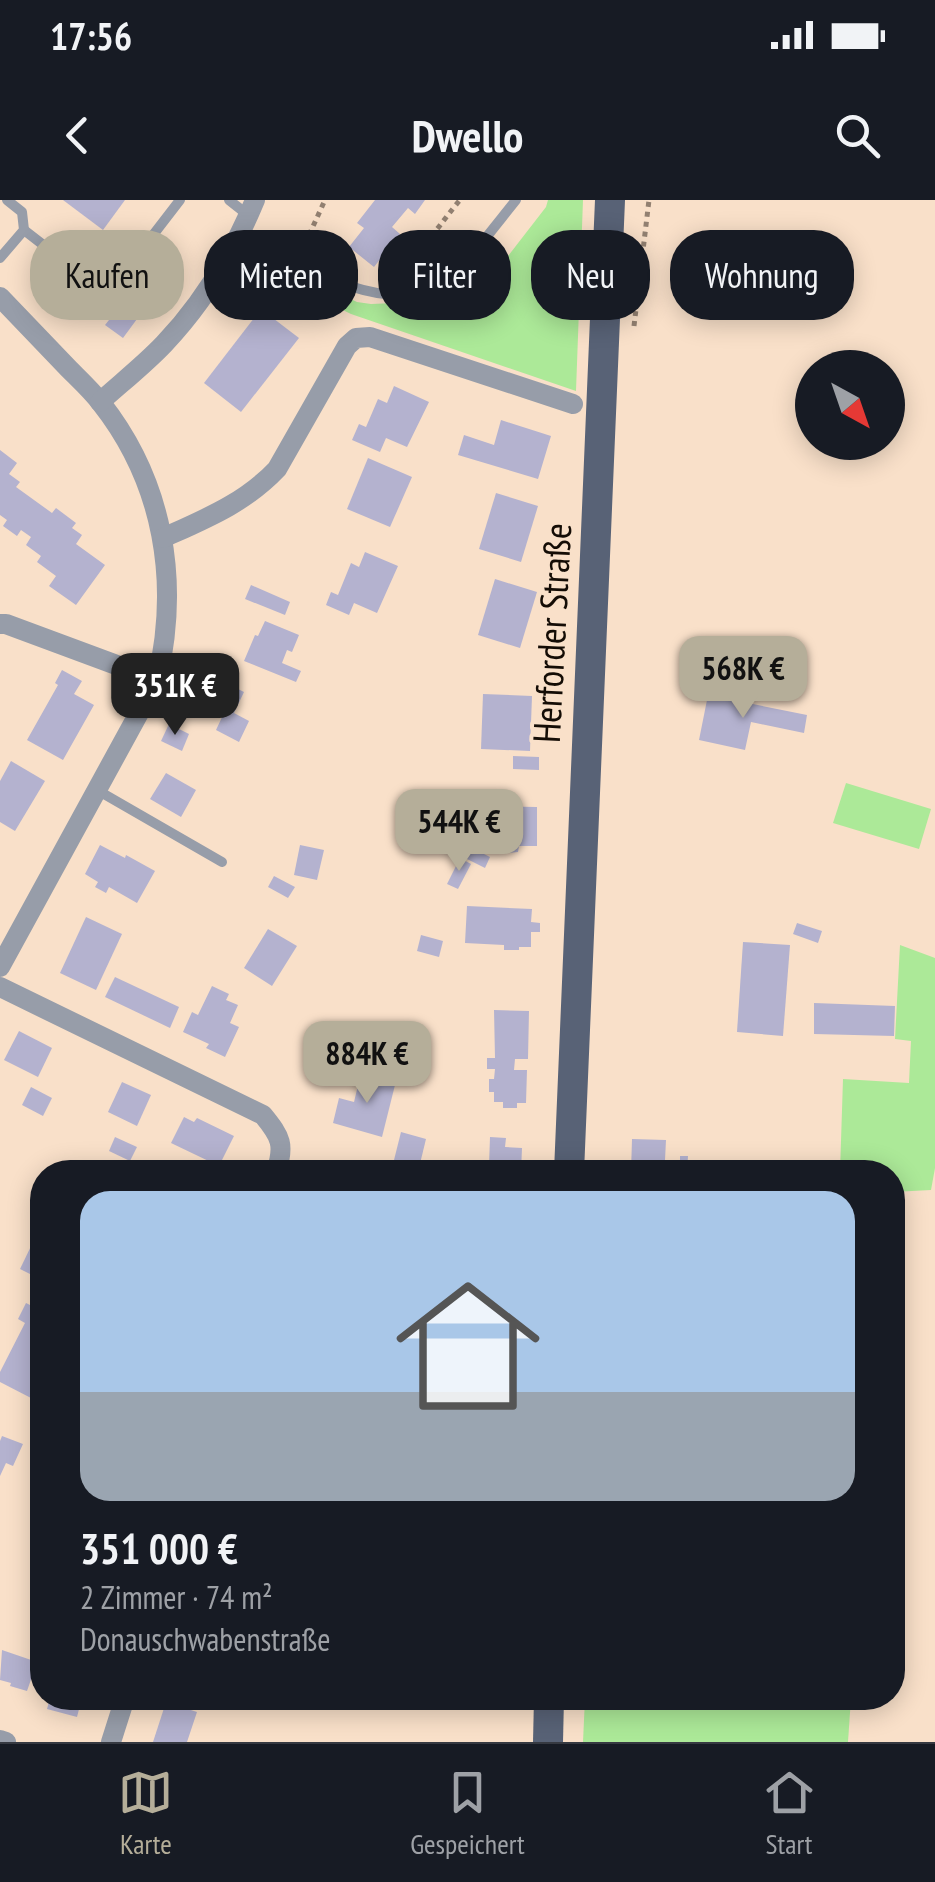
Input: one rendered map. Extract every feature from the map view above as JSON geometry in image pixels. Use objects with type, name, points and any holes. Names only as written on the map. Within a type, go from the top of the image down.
[{"type":"main road","name":"Herforder Straße","points":[[610,200],[619,334]]},
{"type":"main road","name":"Herforder Straße","points":[[570,1160],[628,200]]},
{"type":"main road","points":[[548,1742],[549,1710]]},
{"type":"street","points":[[100,402],[163,345],[187,317],[222,268],[249,216]]},
{"type":"street","points":[[0,296],[100,402],[126,439],[143,472],[163,538],[168,577],[164,647],[156,680],[0,967]]},
{"type":"street","points":[[163,538],[219,513],[262,485],[277,469],[347,346],[356,338],[370,337],[573,404]]},
{"type":"street","points":[[0,624],[156,680]]},
{"type":"street","points":[[0,987],[263,1116],[280,1135],[281,1160]]},
{"type":"street","points":[[111,1742],[121,1710]]},
{"type":"lane","points":[[6,200],[22,212],[24,230],[30,235]]},
{"type":"lane","points":[[157,230],[180,200]]},
{"type":"lane","points":[[229,200],[352,287],[386,295],[429,292],[446,286],[516,200]]},
{"type":"lane","points":[[0,258],[24,230]]},
{"type":"lane","points":[[96,790],[222,862]]},
{"type":"path","points":[[311,230],[325,200]]},
{"type":"path","points":[[435,230],[460,200]]},
{"type":"path","points":[[619,334],[649,200]]},
{"type":"green space","points":[[548,200],[583,200],[582,230],[531,230],[531,320],[579,320],[576,391],[358,316],[358,302],[378,304],[378,320],[511,320],[511,252]]},
{"type":"green space","points":[[846,783],[931,809],[919,849],[833,823]]},
{"type":"green space","points":[[900,945],[935,958],[935,1168],[931,1190],[905,1191],[905,1160],[840,1160],[843,1079],[909,1083],[911,1041],[895,1039]]},
{"type":"green space","points":[[584,1710],[850,1710],[848,1742],[583,1742]]},
{"type":"building","points":[[63,200],[125,200],[103,230]]},
{"type":"building","points":[[375,200],[425,200],[415,214],[408,208],[392,227],[395,230],[378,230],[378,262],[374,267],[358,254],[358,236],[364,228],[357,223]]},
{"type":"building","points":[[109,320],[136,320],[123,338],[105,325]]},
{"type":"building","points":[[253,320],[275,320],[299,338],[241,412],[204,383]]},
{"type":"building","points":[[394,386],[429,402],[407,447],[386,438],[380,452],[352,440],[359,424],[366,427],[378,399],[387,403]]},
{"type":"building","points":[[501,420],[551,436],[538,479],[458,455],[464,435],[494,445]]},
{"type":"building","points":[[0,450],[17,463],[9,474],[20,482],[16,487],[52,513],[56,508],[76,523],[72,528],[82,535],[76,544],[105,565],[76,605],[49,586],[56,576],[37,562],[41,556],[26,545],[31,537],[21,530],[17,536],[3,526],[7,520],[0,515]]},
{"type":"building","points":[[368,458],[412,477],[390,527],[347,509]]},
{"type":"building","points":[[496,493],[538,506],[521,562],[479,549]]},
{"type":"building","points":[[365,552],[398,566],[377,613],[354,603],[349,615],[326,605],[331,592],[338,595],[351,563],[359,567]]},
{"type":"building","points":[[495,579],[537,592],[520,648],[478,635]]},
{"type":"building","points":[[251,585],[290,602],[285,615],[245,599]]},
{"type":"building","points":[[265,621],[299,635],[282,663],[301,671],[296,682],[244,661]]},
{"type":"building","points":[[62,670],[82,681],[74,694],[94,705],[63,760],[27,740],[58,685],[55,683]]},
{"type":"building","points":[[220,680],[244,692],[234,713],[249,721],[239,742],[216,730],[223,715],[203,705]]},
{"type":"building","points":[[483,694],[532,696],[530,751],[481,749]]},
{"type":"building","points":[[708,695],[807,715],[804,733],[751,722],[745,750],[699,740]]},
{"type":"building","points":[[169,724],[189,734],[182,751],[161,741]]},
{"type":"building","points":[[513,756],[539,757],[539,770],[513,769]]},
{"type":"building","points":[[11,761],[45,781],[15,831],[0,822],[0,781]]},
{"type":"building","points":[[166,773],[196,790],[181,817],[150,799]]},
{"type":"building","points":[[485,806],[537,807],[537,846],[519,846],[518,852],[508,853],[508,829],[485,828]]},
{"type":"building","points":[[464,844],[490,857],[485,868],[459,855]]},
{"type":"building","points":[[100,845],[155,871],[137,903],[109,887],[106,893],[95,887],[98,882],[85,874]]},
{"type":"building","points":[[300,845],[324,850],[317,880],[294,875]]},
{"type":"building","points":[[460,858],[471,864],[458,889],[447,884]]},
{"type":"building","points":[[274,876],[295,887],[288,898],[268,887]]},
{"type":"building","points":[[467,906],[532,909],[531,922],[540,923],[540,932],[531,932],[531,947],[519,950],[504,950],[504,945],[465,943]]},
{"type":"building","points":[[86,917],[122,934],[96,990],[60,973]]},
{"type":"building","points":[[797,923],[822,931],[818,943],[793,934]]},
{"type":"building","points":[[268,929],[297,946],[272,986],[244,968]]},
{"type":"building","points":[[421,935],[443,941],[439,957],[417,951]]},
{"type":"building","points":[[743,942],[790,945],[783,1036],[737,1032]]},
{"type":"building","points":[[115,977],[179,1007],[170,1028],[105,997]]},
{"type":"building","points":[[212,986],[229,994],[226,1000],[238,1005],[230,1023],[239,1027],[225,1057],[183,1032],[192,1012],[198,1015]]},
{"type":"building","points":[[814,1003],[895,1006],[894,1036],[814,1034]]},
{"type":"building","points":[[494,1010],[529,1011],[528,1059],[515,1059],[514,1070],[527,1070],[526,1103],[517,1103],[517,1108],[503,1108],[503,1102],[494,1102],[494,1092],[489,1092],[489,1079],[494,1079],[495,1069],[487,1069],[487,1058],[495,1058]]},
{"type":"building","points":[[19,1031],[52,1048],[38,1077],[4,1060]]},
{"type":"building","points":[[361,1073],[396,1081],[382,1137],[333,1123],[339,1098],[354,1102]]},
{"type":"building","points":[[122,1082],[151,1095],[137,1126],[108,1112]]},
{"type":"building","points":[[31,1087],[52,1098],[43,1116],[22,1105]]},
{"type":"building","points":[[184,1117],[194,1122],[197,1118],[234,1136],[222,1160],[206,1160],[171,1143]]},
{"type":"building","points":[[401,1132],[426,1139],[421,1160],[394,1160]]},
{"type":"building","points":[[115,1137],[137,1147],[130,1160],[109,1151]]},
{"type":"building","points":[[490,1137],[506,1138],[505,1147],[522,1148],[522,1160],[489,1160]]},
{"type":"building","points":[[632,1139],[666,1140],[665,1160],[631,1160]]},
{"type":"building","points":[[30,1248],[30,1274],[20,1269]]},
{"type":"building","points":[[26,1303],[30,1305],[30,1397],[0,1382],[0,1372],[25,1323],[18,1319]]},
{"type":"building","points":[[2,1436],[23,1444],[13,1466],[6,1463],[0,1476],[0,1441]]},
{"type":"building","points":[[2,1650],[30,1660],[27,1691],[0,1680]]},
{"type":"building","points":[[51,1710],[79,1710],[77,1717]]},
{"type":"building","points":[[163,1710],[197,1712],[187,1742],[153,1742]]}]
